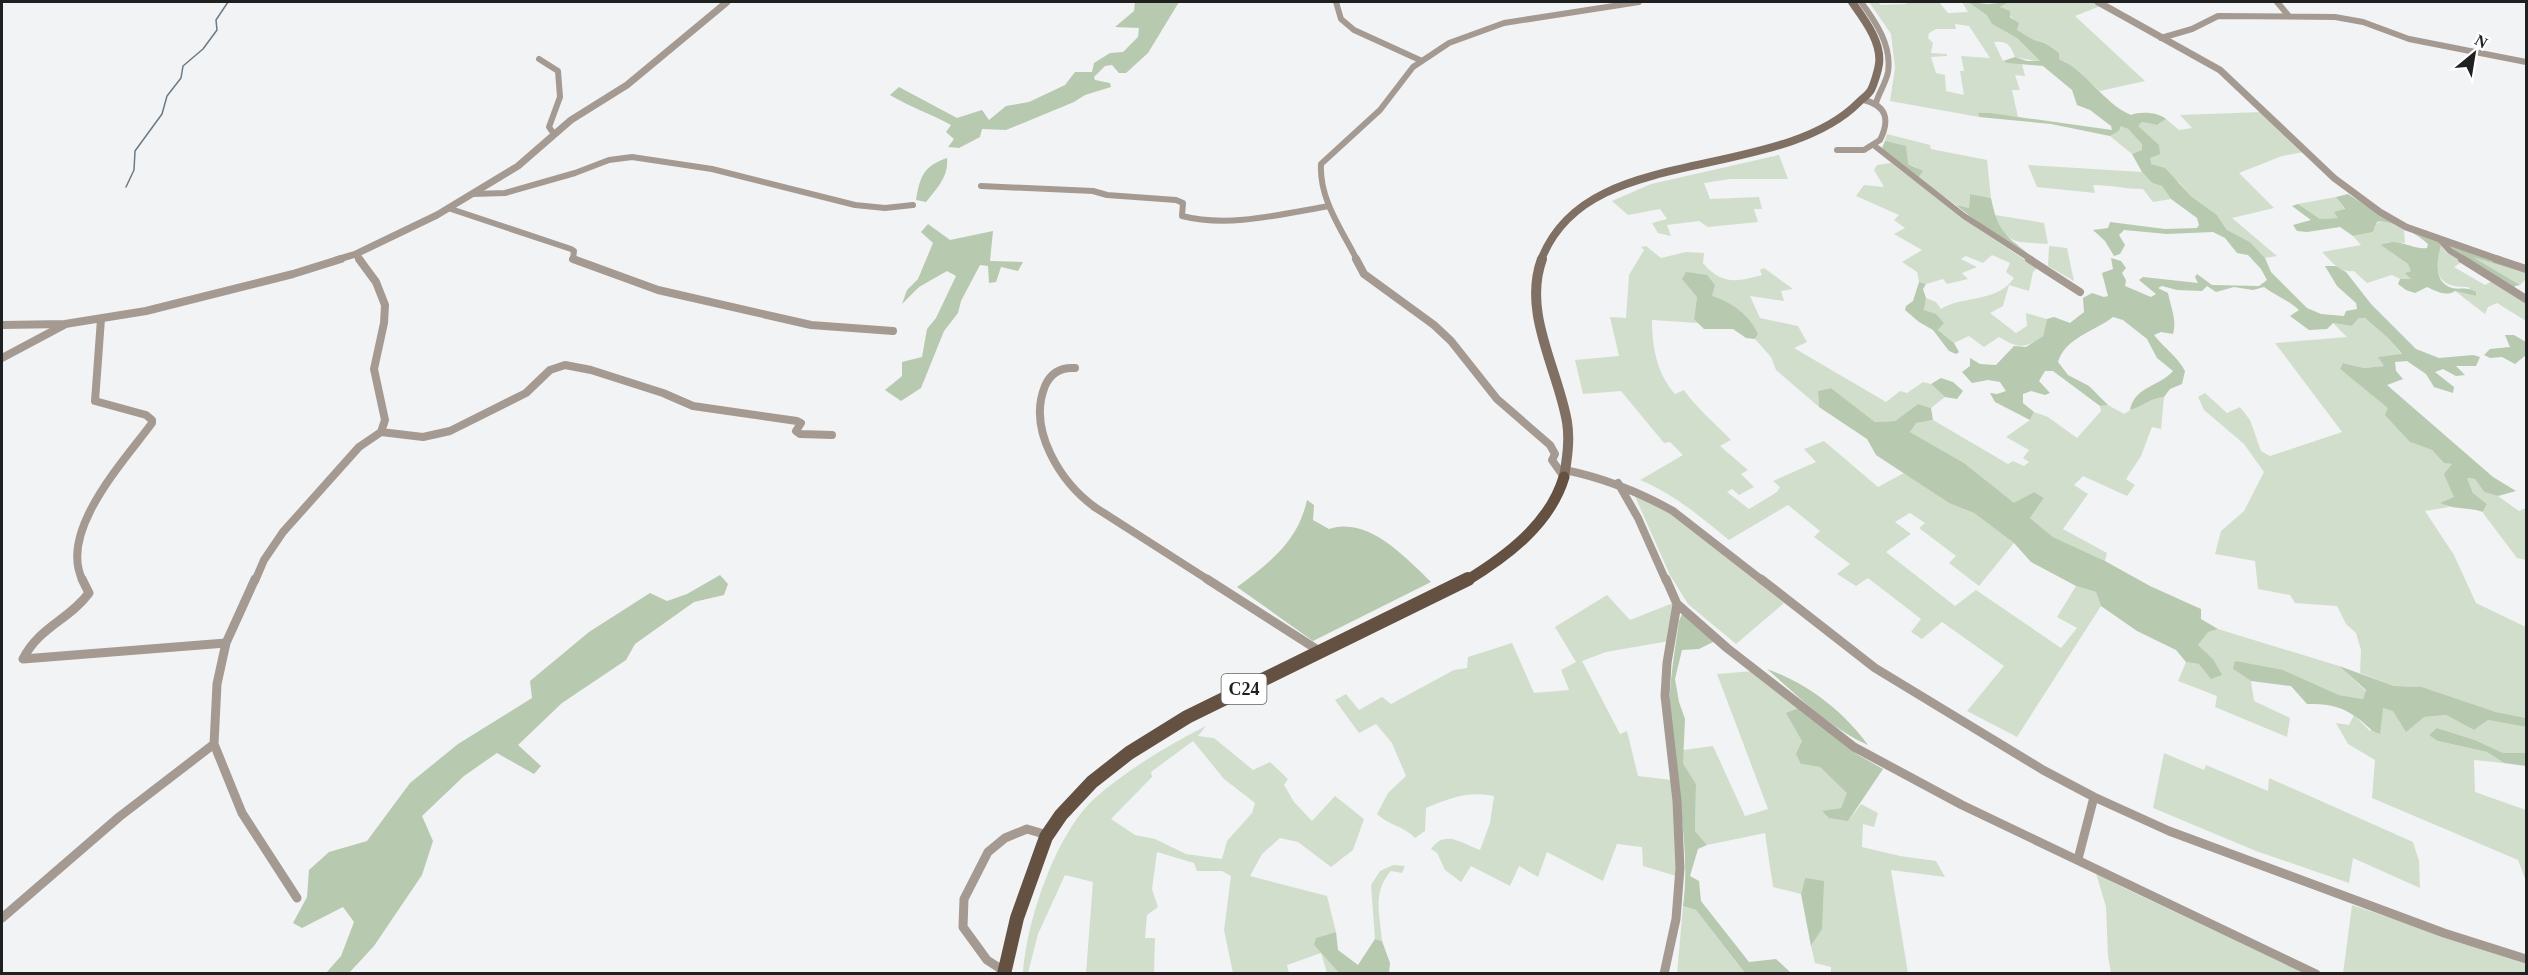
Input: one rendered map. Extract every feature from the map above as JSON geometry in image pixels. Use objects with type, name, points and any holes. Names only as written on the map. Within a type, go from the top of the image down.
[{"type":"main road","name":"C24","points":[[1004,972],[1024,891],[1047,835],[1082,793],[1103,773],[1150,739],[1187,717],[1467,580],[1492,565],[1532,531],[1557,496],[1569,443],[1567,421],[1540,316],[1537,289],[1539,263],[1558,228],[1589,201],[1620,187],[1652,176],[1803,137],[1832,123],[1864,100],[1878,73],[1878,51],[1870,29],[1852,2]]},
{"type":"street","points":[[2,325],[64,324],[146,312],[293,274],[356,254],[448,208],[518,166],[571,120],[627,85],[727,2]]},
{"type":"street","points":[[1336,2],[1341,19],[1354,30],[1422,61]]},
{"type":"street","points":[[1639,2],[1504,23],[1464,37],[1422,61],[1407,74],[1380,110],[1321,164],[1320,180],[1329,206],[1364,274],[1434,325],[1451,341],[1497,399],[1551,445],[1555,454],[1552,460],[1564,473],[1618,483],[1649,497],[1686,520],[1875,668],[1981,735],[2094,797],[2169,831],[2444,933],[2526,959]]},
{"type":"street","points":[[1861,2],[1879,27],[1888,52],[1888,74],[1876,104]]},
{"type":"street","points":[[2098,2],[2220,70],[2309,155],[2357,197],[2406,227],[2526,269]]},
{"type":"street","points":[[2277,2],[2288,15]]},
{"type":"street","points":[[2161,38],[2192,29],[2218,16],[2288,15],[2346,18],[2409,39],[2526,62]]},
{"type":"street","points":[[539,59],[558,71],[559,76],[560,97],[549,127],[554,134]]},
{"type":"street","points":[[1837,150],[1876,147],[1882,137],[1886,117],[1883,110],[1876,104],[1864,100]]},
{"type":"street","points":[[1876,147],[1913,178],[1981,228],[2080,292]]},
{"type":"street","points":[[473,194],[505,193],[609,160],[632,156],[712,170],[855,205],[885,208],[913,205]]},
{"type":"street","points":[[981,186],[1093,191],[1107,195],[1176,200],[1184,203],[1180,212],[1182,216],[1194,218],[1256,217],[1329,206]]},
{"type":"street","points":[[448,208],[562,245],[574,251],[573,259],[576,261],[647,287],[811,325],[893,331]]},
{"type":"street","points":[[2440,240],[2450,251],[2526,299]]},
{"type":"street","points":[[297,898],[242,813],[214,744],[213,716],[226,643],[264,560],[283,532],[359,447],[381,432],[385,420],[374,369],[384,323],[385,305],[376,282],[356,254]]},
{"type":"street","points":[[101,320],[95,401],[146,415],[152,423],[92,508],[84,525],[77,550],[80,576],[89,588],[89,593],[78,606],[49,625],[26,650],[23,659],[226,643]]},
{"type":"street","points":[[2,358],[64,324]]},
{"type":"street","points":[[381,432],[423,437],[450,431],[526,393],[550,370],[565,365],[591,370],[663,393],[693,406],[799,421],[801,423],[796,431],[800,434],[832,435]]},
{"type":"street","points":[[1075,368],[1062,368],[1052,374],[1046,382],[1039,402],[1049,447],[1074,490],[1231,596],[1321,652]]},
{"type":"street","points":[[1618,483],[1638,518],[1677,604],[1727,648],[1866,755],[1962,805],[2316,974]]},
{"type":"street","points":[[1665,974],[1676,919],[1680,868],[1677,801],[1665,696],[1667,663],[1677,604]]},
{"type":"street","points":[[2,918],[119,817],[214,744]]},
{"type":"street","points":[[2078,859],[2094,797]]},
{"type":"street","points":[[1004,972],[987,960],[963,927],[964,899],[988,852],[1005,838],[1028,830],[1047,835]]},
{"type":"green space","points":[[1135,2],[1179,2],[1148,53],[1126,73],[1119,73],[1112,65],[1105,66],[1094,77],[1095,80],[1110,83],[1111,87],[1085,95],[1074,102],[1006,130],[982,129],[980,137],[959,148],[948,147],[954,139],[946,132],[951,125],[890,95],[899,87],[957,118],[982,110],[989,120],[1006,106],[1029,102],[1065,85],[1075,72],[1092,72],[1094,63],[1110,53],[1123,52],[1138,37],[1139,28],[1115,27],[1134,11]]},
{"type":"green space","points":[[1869,2],[1878,2],[1881,5],[1939,2],[1948,13],[1968,12],[1962,2],[1968,2],[1988,15],[1992,24],[2017,38],[2041,62],[2015,57],[2008,45],[1994,42],[2003,61],[2022,64],[2025,76],[2015,75],[2020,90],[2012,90],[2018,117],[1978,114],[1979,117],[1890,101],[1895,68],[1891,34]],"holes":[[[1955,24],[1969,26],[1990,58],[1961,56],[1964,71],[1960,71],[1964,95],[1946,91],[1945,75],[1936,73],[1931,57],[1947,56],[1947,54],[1931,53],[1933,43],[1928,38],[1929,33],[1936,29],[1956,29]]]},
{"type":"green space","points":[[1968,2],[1988,4],[2009,2],[2000,7],[2010,11],[2010,17],[2019,23],[2017,30],[2034,40],[2045,43],[2059,53],[2059,59],[2078,71],[2121,110],[2131,115],[2149,113],[2166,119],[2157,125],[2142,122],[2138,126],[2159,145],[2160,154],[2150,158],[2151,164],[2165,168],[2192,197],[2217,215],[2227,230],[2250,242],[2265,258],[2271,272],[2307,308],[2321,314],[2344,316],[2346,311],[2357,309],[2356,303],[2337,286],[2325,266],[2336,266],[2346,272],[2371,304],[2416,349],[2439,358],[2473,355],[2480,357],[2476,366],[2456,366],[2465,375],[2456,376],[2443,369],[2435,372],[2454,387],[2453,393],[2434,387],[2426,374],[2407,361],[2395,362],[2396,371],[2403,379],[2387,385],[2493,477],[2516,491],[2498,496],[2484,492],[2475,479],[2467,478],[2473,493],[2487,504],[2483,512],[2440,503],[2454,497],[2444,474],[2452,464],[2444,463],[2432,450],[2410,442],[2385,415],[2388,408],[2340,369],[2343,363],[2364,368],[2384,366],[2378,357],[2402,354],[2365,318],[2359,318],[2352,326],[2333,323],[2327,329],[2309,330],[2290,316],[2299,310],[2264,287],[2253,290],[2234,287],[2216,292],[2207,286],[2202,291],[2177,290],[2162,286],[2158,288],[2168,293],[2174,329],[2173,334],[2161,332],[2154,335],[2185,371],[2182,384],[2170,389],[2164,397],[2130,410],[2142,391],[2173,371],[2157,358],[2147,339],[2123,320],[2113,317],[2074,341],[2067,347],[2058,362],[2068,375],[2089,386],[2108,405],[2100,406],[2053,371],[2045,371],[2039,381],[2050,393],[2045,395],[2031,391],[2023,394],[2023,403],[2034,412],[2030,420],[1995,402],[1990,393],[1997,394],[2006,391],[2000,382],[1988,380],[1972,383],[1962,372],[1970,366],[1970,358],[1980,364],[1996,365],[2014,346],[2026,347],[2043,336],[2047,319],[2054,317],[2070,323],[2084,312],[2083,298],[2092,293],[2108,296],[2102,273],[2113,269],[2111,258],[2121,261],[2126,268],[2122,273],[2126,280],[2125,286],[2151,297],[2156,294],[2139,280],[2143,277],[2198,283],[2195,277],[2197,274],[2212,285],[2259,286],[2267,280],[2261,269],[2248,255],[2237,253],[2225,238],[2213,232],[2167,234],[2124,230],[2119,235],[2125,245],[2120,254],[2114,256],[2105,241],[2093,230],[2108,228],[2110,222],[2165,229],[2197,228],[2199,225],[2197,218],[2171,199],[2162,186],[2152,183],[2142,172],[2132,154],[2142,150],[2142,144],[2128,129],[2121,126],[2119,131],[2110,136],[2051,124],[1979,117],[1978,113],[1990,113],[2112,130],[2111,126],[2090,110],[2077,105],[2072,90],[2043,66],[2003,61],[2015,57],[2027,61],[2040,61],[2017,38],[1992,24],[1987,15]]},
{"type":"green space","points":[[2009,2],[2097,2],[2103,5],[2075,16],[2145,81],[2100,91],[2066,62],[2059,59],[2046,43],[2034,40],[2017,30],[2014,19],[2000,7]]},
{"type":"green space","points":[[2262,112],[2304,152],[2282,156],[2239,173],[2274,208],[2232,218],[2277,256],[2265,258],[2250,242],[2227,230],[2217,215],[2192,197],[2179,182],[2150,165],[2137,126],[2142,122],[2157,125],[2166,119],[2179,130],[2192,128],[2180,115]]},
{"type":"green space","points":[[2121,126],[2128,129],[2142,144],[2142,150],[2132,154],[2110,136],[2119,131]]},
{"type":"green space","points":[[1887,134],[1930,145],[1931,149],[1987,160],[1991,198],[1970,194],[1969,208],[1956,205],[1918,178],[1916,167],[1908,164],[1885,141]]},
{"type":"green space","points":[[1885,141],[1906,146],[1908,164],[1923,171],[1918,178],[1888,156],[1882,148]]},
{"type":"green space","points":[[1779,155],[1788,179],[1730,179],[1704,183],[1710,199],[1759,197],[1762,209],[1754,209],[1758,222],[1708,227],[1699,221],[1667,225],[1671,236],[1658,233],[1652,223],[1667,219],[1660,209],[1628,215],[1612,201],[1651,184]]},
{"type":"green space","points":[[947,158],[946,170],[938,187],[926,202],[916,200],[924,173],[939,161]]},
{"type":"green space","points":[[1891,163],[1977,228],[2037,268],[2033,272],[2029,291],[2009,285],[2003,306],[1990,313],[2016,333],[2027,326],[2026,313],[2047,319],[2043,336],[2021,346],[1999,337],[1984,347],[1969,336],[1954,343],[1938,330],[1944,323],[1924,310],[1926,298],[1936,302],[1941,309],[1999,291],[2014,278],[2006,272],[2010,263],[1992,255],[1983,263],[1966,256],[1961,259],[1977,267],[1962,273],[1968,279],[1947,284],[1943,279],[1926,284],[1919,282],[1917,272],[1902,262],[1922,250],[1894,234],[1905,228],[1894,220],[1899,215],[1856,196],[1864,185],[1884,187],[1874,170],[1877,165]]},
{"type":"green space","points":[[2028,165],[2142,172],[2152,183],[2162,186],[2171,199],[2153,202],[2143,189],[2093,185],[2095,193],[2037,187]]},
{"type":"green space","points":[[1970,194],[1991,198],[1997,220],[2005,234],[2035,259],[1980,224],[1956,205],[1969,208]]},
{"type":"green space","points":[[2348,194],[2373,210],[2437,241],[2441,246],[2438,270],[2442,281],[2452,288],[2473,290],[2476,296],[2455,291],[2452,293],[2437,292],[2427,287],[2415,293],[2398,284],[2400,279],[2411,279],[2405,273],[2411,271],[2408,264],[2381,245],[2393,242],[2427,248],[2428,244],[2397,225],[2377,222],[2373,232],[2353,236],[2340,227],[2307,232],[2297,231],[2293,225],[2311,220],[2292,206],[2298,204],[2320,219],[2338,218],[2334,212],[2345,209],[2336,197]]},
{"type":"green space","points":[[2336,197],[2345,210],[2335,213],[2339,218],[2320,219],[2298,204]]},
{"type":"green space","points":[[1995,215],[2044,223],[2048,244],[2021,242],[2009,237],[2004,233]]},
{"type":"green space","points":[[2385,221],[2398,224],[2404,230],[2405,243],[2387,242],[2382,245],[2408,264],[2412,271],[2406,273],[2411,279],[2400,279],[2392,275],[2367,283],[2354,271],[2336,266],[2322,252],[2361,245],[2353,236],[2373,232],[2377,223]]},
{"type":"green space","points":[[928,224],[950,240],[993,231],[990,261],[1023,262],[1018,271],[1001,267],[996,282],[989,283],[988,266],[980,265],[961,301],[958,313],[944,331],[921,388],[901,401],[885,390],[902,376],[902,362],[922,357],[927,329],[936,318],[956,276],[947,271],[919,287],[902,304],[907,290],[918,279],[933,243],[921,232]]},
{"type":"green space","points":[[2445,243],[2526,271],[2526,273],[2473,257],[2520,285],[2515,286],[2513,290],[2454,253]]},
{"type":"green space","points":[[1646,246],[1661,258],[1686,252],[1704,253],[1703,263],[1716,275],[1730,280],[1762,275],[1760,270],[1764,268],[1793,289],[1781,291],[1784,301],[1750,296],[1760,318],[1798,326],[1807,342],[1794,348],[1886,402],[1900,391],[1907,393],[1923,382],[1931,384],[1945,397],[1931,408],[1918,404],[1895,421],[1875,422],[1831,388],[1818,391],[1819,407],[1776,370],[1771,357],[1755,339],[1758,334],[1697,297],[1694,318],[1698,323],[1652,320],[1657,360],[1669,386],[1675,394],[1684,390],[1731,440],[1720,446],[1748,470],[1741,474],[1754,487],[1739,495],[1732,489],[1727,492],[1749,509],[1777,492],[1780,487],[1773,481],[1816,462],[1804,449],[1824,441],[1878,487],[1904,473],[1949,503],[1974,513],[2014,543],[1979,586],[1949,563],[1956,556],[1919,528],[1925,523],[1910,513],[1895,522],[1911,534],[1886,552],[1955,606],[1976,590],[2061,648],[2077,628],[2057,617],[2076,586],[2096,592],[2101,606],[2017,737],[1967,711],[2004,666],[1942,622],[1922,639],[1911,632],[1921,619],[1868,578],[1856,586],[1837,574],[1850,564],[1814,537],[1820,531],[1788,505],[1729,540],[1676,499],[1640,480],[1683,455],[1670,442],[1664,443],[1621,391],[1583,394],[1575,360],[1619,356],[1610,317],[1626,318],[1629,275],[1644,250],[1641,247]]},
{"type":"green space","points":[[2049,246],[2067,248],[2074,281],[2048,266]]},
{"type":"green space","points":[[2441,246],[2447,253],[2463,261],[2454,267],[2485,285],[2492,281],[2526,300],[2526,321],[2497,303],[2488,307],[2485,314],[2455,291],[2476,296],[2468,287],[2458,287],[2444,282],[2438,271]]},
{"type":"green space","points":[[2471,256],[2526,273],[2526,279],[2520,285]]},
{"type":"green space","points":[[1686,272],[1707,275],[1715,285],[1712,296],[1733,306],[1745,315],[1758,334],[1755,339],[1746,338],[1733,329],[1704,329],[1694,319],[1697,297],[1682,279]]},
{"type":"green space","points":[[1919,282],[1926,284],[1923,289],[1926,298],[1924,310],[1936,314],[1944,323],[1938,330],[1954,343],[1959,352],[1956,354],[1949,351],[1933,330],[1905,310],[1906,306],[1913,301]]},
{"type":"green space","points":[[2359,318],[2365,318],[2388,338],[2402,355],[2379,357],[2385,366],[2364,368],[2343,363],[2340,369],[2389,408],[2410,442],[2432,450],[2444,463],[2453,464],[2455,497],[2441,503],[2449,507],[2425,511],[2454,555],[2476,603],[2526,627],[2526,718],[2496,712],[2422,687],[2394,686],[2360,673],[2361,650],[2356,633],[2346,624],[2337,606],[2295,603],[2290,595],[2258,589],[2255,561],[2215,554],[2221,531],[2244,511],[2264,472],[2244,444],[2204,410],[2198,397],[2205,393],[2227,413],[2240,407],[2250,420],[2261,451],[2270,456],[2342,432],[2275,343],[2347,337],[2333,323],[2352,326]]},
{"type":"green space","points":[[2505,335],[2514,335],[2526,342],[2526,355],[2515,364],[2502,357],[2490,358],[2484,355],[2490,349],[2510,347]]},
{"type":"green space","points":[[1941,378],[1953,382],[1963,391],[1957,399],[1945,397],[1931,384]]},
{"type":"green space","points":[[1831,388],[1875,422],[1895,421],[1918,404],[1931,408],[1933,420],[1916,423],[1910,432],[1964,463],[2014,503],[2034,492],[2044,498],[2030,518],[2053,537],[2201,609],[2201,619],[2218,629],[2208,632],[2198,645],[2213,659],[2222,675],[2211,679],[2199,664],[2186,662],[2176,650],[2137,631],[2101,606],[2096,592],[2076,586],[2031,562],[2014,543],[1974,513],[1949,503],[1876,455],[1867,439],[1819,407],[1818,391]]},
{"type":"green space","points":[[2164,397],[2161,429],[2152,427],[2141,456],[2126,479],[2135,485],[2127,496],[2083,476],[2074,485],[2088,494],[2063,529],[2107,553],[2105,561],[2053,537],[2030,518],[2044,498],[2034,492],[2014,504],[1964,463],[1910,432],[1915,423],[1933,420],[2008,464],[2013,461],[2024,466],[2029,462],[2023,458],[2029,450],[2006,437],[2030,420],[2034,412],[2048,417],[2077,438],[2101,411],[2100,406],[2108,405],[2124,414],[2149,401]]},
{"type":"green space","points":[[2467,478],[2475,479],[2484,492],[2498,496],[2519,511],[2526,508],[2526,560],[2517,558],[2483,513],[2487,504],[2473,493]]},
{"type":"green space","points":[[1633,492],[1693,529],[1784,603],[1736,644],[1688,604],[1670,575]]},
{"type":"green space","points":[[1307,500],[1314,505],[1313,520],[1329,529],[1358,528],[1372,533],[1398,551],[1431,582],[1313,641],[1237,587],[1281,550],[1297,528]]},
{"type":"green space","points":[[720,575],[728,584],[724,595],[694,602],[635,644],[626,660],[562,703],[518,745],[541,766],[534,774],[497,753],[464,776],[422,816],[433,841],[422,875],[374,946],[349,973],[326,973],[341,956],[354,922],[343,907],[302,928],[293,923],[307,897],[309,870],[329,852],[367,841],[410,783],[458,744],[532,698],[530,681],[589,632],[650,593],[667,601],[687,594]]},
{"type":"green space","points":[[1607,595],[1630,620],[1673,603],[1669,641],[1606,652],[1582,661],[1620,734],[1627,731],[1638,776],[1671,780],[1676,829],[1676,876],[1643,866],[1642,847],[1617,844],[1603,881],[1547,852],[1538,877],[1519,866],[1510,886],[1471,866],[1461,882],[1445,870],[1437,853],[1431,849],[1442,840],[1454,839],[1480,850],[1490,823],[1494,796],[1467,795],[1451,798],[1426,808],[1425,831],[1415,838],[1377,814],[1388,793],[1406,776],[1392,743],[1376,724],[1359,733],[1335,700],[1346,694],[1359,710],[1382,697],[1391,704],[1454,670],[1467,668],[1468,657],[1512,643],[1534,693],[1569,690],[1561,670],[1576,662],[1555,627]]},
{"type":"green space","points":[[1683,612],[1715,641],[1699,649],[1682,650],[1675,679],[1685,719],[1683,763],[1696,784],[1695,831],[1707,845],[1698,849],[1690,876],[1699,881],[1701,901],[1749,962],[1776,959],[1791,973],[1745,973],[1696,910],[1683,906],[1684,840],[1669,717],[1673,662],[1679,621]]},
{"type":"green space","points":[[2218,629],[2339,666],[2366,691],[2363,699],[2339,695],[2283,670],[2233,669],[2251,681],[2254,701],[2290,718],[2287,737],[2215,707],[2217,696],[2178,681],[2186,662],[2199,664],[2213,659],[2198,645],[2208,631]]},
{"type":"green space","points":[[2235,661],[2283,670],[2339,695],[2363,699],[2366,690],[2339,666],[2394,686],[2422,687],[2496,712],[2526,718],[2526,727],[2488,720],[2474,730],[2446,715],[2424,717],[2406,732],[2393,711],[2383,708],[2380,734],[2342,709],[2307,704],[2291,686],[2251,681],[2233,669]]},
{"type":"green space","points":[[1767,669],[1810,690],[1847,720],[1868,745],[1828,721]]},
{"type":"green space","points":[[1753,671],[1799,708],[1803,741],[1801,764],[1820,767],[1848,793],[1841,808],[1822,812],[1848,821],[1861,804],[1878,813],[1874,827],[1863,824],[1862,847],[1936,861],[1945,877],[1891,870],[1908,973],[1831,973],[1831,967],[1815,963],[1811,946],[1822,929],[1805,878],[1801,894],[1773,887],[1765,833],[1707,845],[1695,831],[1696,784],[1683,763],[1683,750],[1713,746],[1745,816],[1768,809],[1717,674]]},
{"type":"green space","points":[[1799,708],[1855,753],[1883,769],[1848,821],[1829,818],[1822,811],[1841,808],[1847,793],[1820,767],[1801,764],[1796,754],[1802,741],[1786,713]]},
{"type":"green space","points":[[2382,708],[2424,717],[2446,715],[2474,730],[2488,720],[2526,727],[2526,753],[2503,753],[2475,740],[2437,728],[2438,741],[2487,752],[2504,763],[2474,760],[2475,792],[2526,810],[2526,881],[2518,860],[2372,798],[2375,760],[2348,744],[2336,723],[2349,725],[2354,715],[2370,731]]},
{"type":"green space","points":[[1206,726],[1198,736],[1214,738],[1253,770],[1270,762],[1288,779],[1284,785],[1294,802],[1312,821],[1335,796],[1364,819],[1353,850],[1331,867],[1298,842],[1280,838],[1262,854],[1250,876],[1327,896],[1336,932],[1317,938],[1314,945],[1339,973],[1327,973],[1321,953],[1287,965],[1289,973],[1233,973],[1224,930],[1231,876],[1222,871],[1197,871],[1194,863],[1157,852],[1152,889],[1158,907],[1147,915],[1145,938],[1155,938],[1154,973],[1086,973],[1093,882],[1065,875],[1038,934],[1028,973],[1023,974],[1030,929],[1046,880],[1056,855],[1081,813],[1121,777]],"holes":[[[1193,741],[1224,779],[1255,803],[1252,813],[1227,841],[1222,859],[1186,854],[1155,839],[1135,835],[1111,819],[1152,777],[1151,772]]]},
{"type":"green space","points":[[2437,728],[2475,740],[2503,753],[2526,753],[2526,766],[2504,763],[2487,752],[2438,741],[2429,735]]},
{"type":"green space","points":[[2164,753],[2204,770],[2206,765],[2268,791],[2269,778],[2413,842],[2419,861],[2420,888],[2353,858],[2349,883],[2256,851],[2153,808]]},
{"type":"green space","points":[[1393,865],[1405,866],[1402,873],[1391,871],[1381,887],[1379,913],[1382,941],[1375,939],[1371,885],[1380,871]]},
{"type":"green space","points":[[2096,873],[2305,973],[2111,973],[2106,907]]},
{"type":"green space","points":[[1805,878],[1824,881],[1822,929],[1811,946],[1801,894]]},
{"type":"green space","points":[[2352,905],[2526,964],[2526,973],[2343,974]]},
{"type":"green space","points":[[1683,906],[1696,910],[1745,973],[1677,974]]},
{"type":"green space","points":[[1336,932],[1338,950],[1358,965],[1375,939],[1382,941],[1390,963],[1389,973],[1339,973],[1314,945],[1316,938]]},
{"type":"waterway","points":[[126,187],[134,170],[135,151],[162,114],[167,96],[181,78],[183,66],[203,49],[217,30],[216,20],[228,2]]}]
